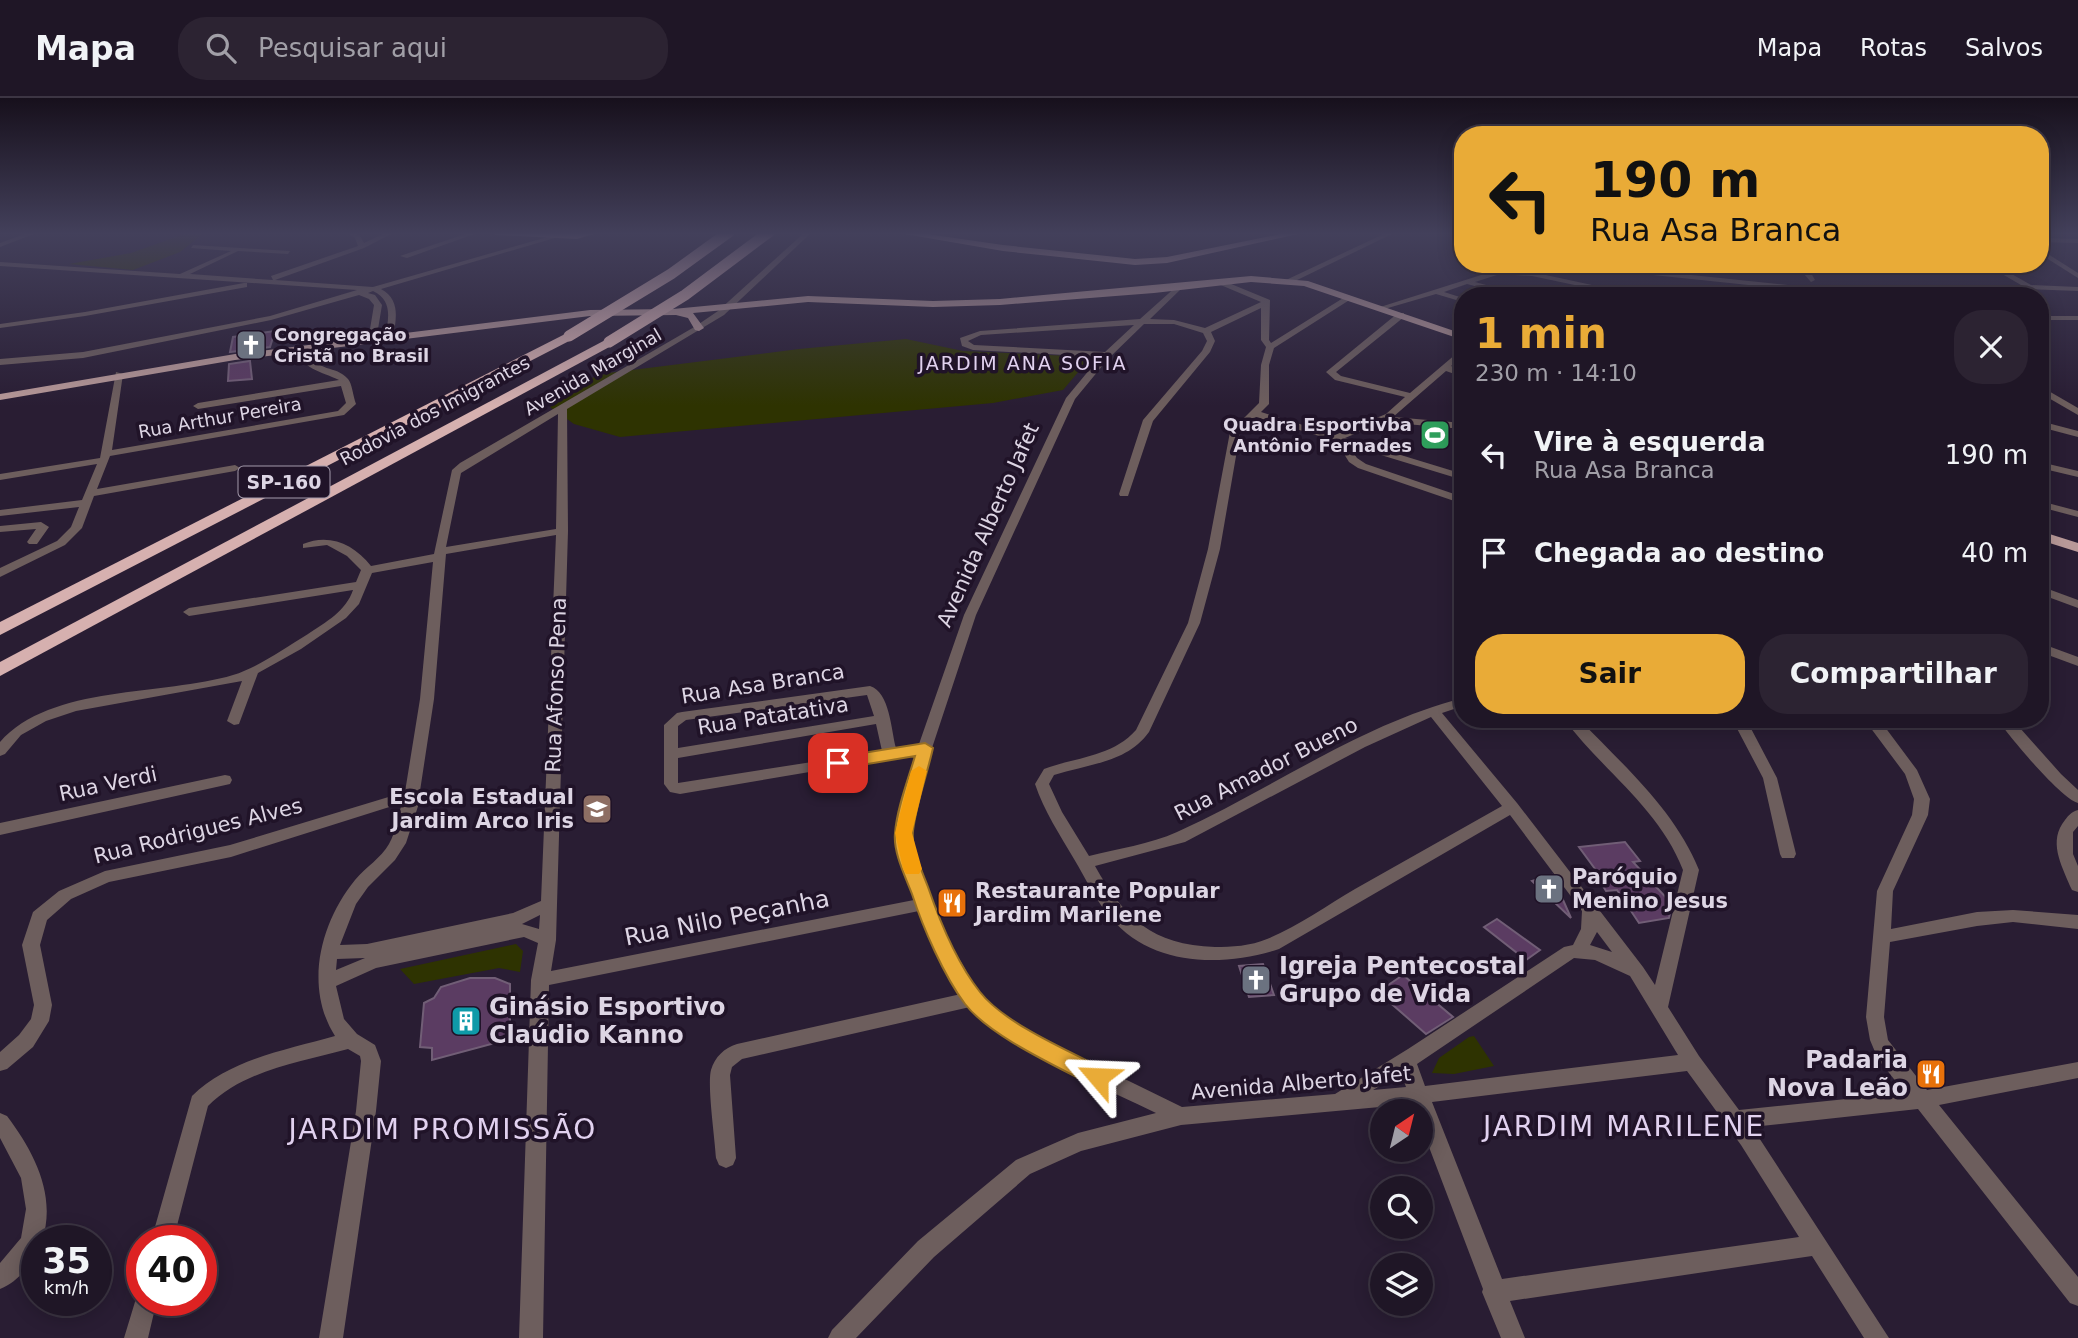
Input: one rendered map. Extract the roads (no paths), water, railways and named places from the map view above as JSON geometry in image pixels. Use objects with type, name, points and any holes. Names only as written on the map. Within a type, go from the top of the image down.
[{"type":"highway","name":"Rodovia dos Imigrantes","points":[[0,629],[569,336],[645,290]]},
{"type":"highway","name":"Rodovia dos Imigrantes","points":[[0,670],[608,342],[692,290]]},
{"type":"main road","points":[[0,397],[119,374],[590,313],[673,312],[826,299],[919,304],[989,303],[1154,290]]},
{"type":"main road","points":[[1324,290],[1454,334]]},
{"type":"main road","points":[[673,312],[692,316],[699,328]]},
{"type":"main road","points":[[2049,538],[2078,548]]},
{"type":"street","points":[[0,325],[14,325],[218,290]]},
{"type":"street","points":[[324,290],[374,293],[383,290]]},
{"type":"street","points":[[345,290],[374,293],[394,304],[389,339]]},
{"type":"street","points":[[0,362],[83,355],[271,318],[385,290]]},
{"type":"street","name":"Avenida Marginal","points":[[440,554],[456,472],[464,465],[699,328],[746,290]]},
{"type":"street","points":[[1154,290],[1165,300]]},
{"type":"street","name":"Avenida Alberto Jafet","points":[[1175,290],[1107,355],[1071,398],[984,579],[961,637],[925,748],[904,833],[906,850],[924,904],[939,938],[973,999],[995,1018],[1034,1044],[1181,1116],[1419,1095],[1692,1062]]},
{"type":"street","points":[[1244,290],[1267,302]]},
{"type":"street","points":[[1381,308],[1437,290]]},
{"type":"street","points":[[1434,291],[1454,297]]},
{"type":"street","points":[[372,341],[378,305],[374,293]]},
{"type":"street","points":[[1348,297],[1270,347],[1265,365],[1264,404],[1235,432],[1214,549],[1194,623],[1142,732],[1135,742],[1123,750],[1049,772],[1042,784],[1047,801],[1121,918],[1149,939],[1174,948],[1211,954],[1236,954],[1273,944],[1512,807]]},
{"type":"street","points":[[1267,302],[1265,340],[1270,347]]},
{"type":"street","points":[[1107,355],[973,347],[963,342],[967,336],[980,333],[1142,323],[1174,322],[1206,331],[1267,302]]},
{"type":"street","points":[[1401,315],[1330,372],[1338,378],[1411,396]]},
{"type":"street","points":[[2049,318],[2077,318]]},
{"type":"street","points":[[1265,330],[1286,335]]},
{"type":"street","points":[[1124,494],[1148,420],[1206,352],[1211,341],[1206,331]]},
{"type":"street","points":[[301,349],[306,362],[343,378],[346,382]]},
{"type":"street","points":[[1338,437],[1383,419],[1454,359]]},
{"type":"street","points":[[1444,367],[1454,371]]},
{"type":"street","points":[[0,573],[46,551],[71,535],[104,457],[119,374]]},
{"type":"street","points":[[198,406],[346,382]]},
{"type":"street","name":"Rua Arthur Pereira","points":[[0,477],[341,413],[351,404],[346,382]]},
{"type":"street","points":[[2049,394],[2078,412]]},
{"type":"street","name":"Rua Afonso Pena","points":[[531,1338],[540,980],[547,940],[549,904],[562,531],[563,409]]},
{"type":"street","points":[[1256,414],[1454,474]]},
{"type":"street","points":[[1383,419],[1454,425]]},
{"type":"street","points":[[2049,426],[2078,434]]},
{"type":"street","points":[[1338,437],[1353,460],[1362,466],[1454,497]]},
{"type":"street","points":[[2049,467],[2078,474]]},
{"type":"street","points":[[0,513],[235,468]]},
{"type":"street","points":[[2049,506],[2078,514]]},
{"type":"street","points":[[0,529],[41,525],[43,527],[33,542]]},
{"type":"street","points":[[368,570],[562,531]]},
{"type":"street","points":[[0,751],[19,729],[52,712],[252,673],[342,617],[352,607],[368,570],[365,563],[332,543],[322,542],[307,546]]},
{"type":"street","points":[[331,1338],[370,1075],[368,1051],[350,1040],[336,1022],[329,1006],[327,982],[330,953],[338,923],[347,906],[363,882],[380,868],[398,843],[414,794],[427,709],[440,554]]},
{"type":"street","points":[[189,612],[362,584]]},
{"type":"street","points":[[2049,593],[2078,604]]},
{"type":"street","points":[[2049,651],[2078,662]]},
{"type":"street","points":[[234,721],[252,673]]},
{"type":"street","name":"Rua Asa Branca","points":[[890,754],[876,695],[870,690],[682,716],[671,722],[671,784],[675,789],[890,754],[925,748]]},
{"type":"street","name":"Rua Amador Bueno","points":[[1085,863],[1178,838],[1360,744],[1433,711],[1454,705]]},
{"type":"street","points":[[1433,711],[1512,807],[1637,972],[1692,1062],[1734,1120],[1877,1338]]},
{"type":"street","name":"Rua Patatativa","points":[[671,754],[881,719]]},
{"type":"street","points":[[1579,728],[1647,802],[1686,853],[1691,870],[1658,1006]]},
{"type":"street","points":[[1744,728],[1770,778],[1788,854]]},
{"type":"street","points":[[1878,728],[1912,773],[1922,799],[1920,815],[1885,891],[1875,1017],[1879,1040],[1885,1053],[2078,1295]]},
{"type":"street","points":[[2012,728],[2056,778],[2078,798]]},
{"type":"street","name":"Rua Verdi","points":[[0,830],[225,780]]},
{"type":"street","name":"Rua Rodrigues Alves","points":[[0,1063],[26,1041],[40,1021],[43,1005],[31,945],[39,917],[65,895],[114,875],[231,851],[414,794]]},
{"type":"street","points":[[2078,815],[2065,831],[2065,854],[2078,886]]},
{"type":"street","points":[[330,953],[367,951],[516,919],[549,904]]},
{"type":"street","name":"Rua Nilo Peçanha","points":[[540,980],[924,904]]},
{"type":"street","points":[[1579,950],[1590,929],[1590,909]]},
{"type":"street","points":[[1881,937],[2001,916],[2078,922]]},
{"type":"street","points":[[327,982],[373,962],[516,931],[525,930],[547,940]]},
{"type":"street","points":[[1339,1101],[1406,1061],[1563,955],[1579,950],[1604,957],[1637,972]]},
{"type":"street","points":[[726,1158],[720,1075],[721,1066],[727,1058],[737,1052],[973,999]]},
{"type":"street","points":[[166,1225],[199,1102],[206,1092],[237,1074],[350,1040]]},
{"type":"street","points":[[1406,1061],[1513,1338]]},
{"type":"street","points":[[1734,1120],[1922,1100],[2078,1070]]},
{"type":"street","points":[[840,1338],[926,1249],[1023,1167],[1078,1142],[1181,1116]]},
{"type":"street","points":[[0,1122],[12,1137],[28,1168],[37,1204],[37,1220],[31,1241],[0,1278]]},
{"type":"street","points":[[1493,1292],[1816,1245]]},
{"type":"street","points":[[136,1338],[142,1316]]},
{"type":"place","name":"Congregação Cristã no Brasil","points":[[251,345]]},
{"type":"place","name":"Quadra Esportivba Antônio Fernades","points":[[1435,435]]},
{"type":"place","name":"Escola Estadual Jardim Arco Iris","points":[[597,809]]},
{"type":"place","name":"Paróquio Menino Jesus","points":[[1549,889]]},
{"type":"place","name":"Restaurante Popular Jardim Marilene","points":[[952,903]]},
{"type":"place","name":"Igreja Pentecostal Grupo de Vida","points":[[1256,980]]},
{"type":"place","name":"Ginásio Esportivo Claúdio Kanno","points":[[466,1021]]},
{"type":"place","name":"Padaria Nova Leão","points":[[1931,1074]]},
{"type":"district","name":"JARDIM ANA SOFIA","points":[[1023,363]]},
{"type":"district","name":"JARDIM MARILENE","points":[[1624,1126]]},
{"type":"district","name":"JARDIM PROMISSÃO","points":[[443,1129]]}]
